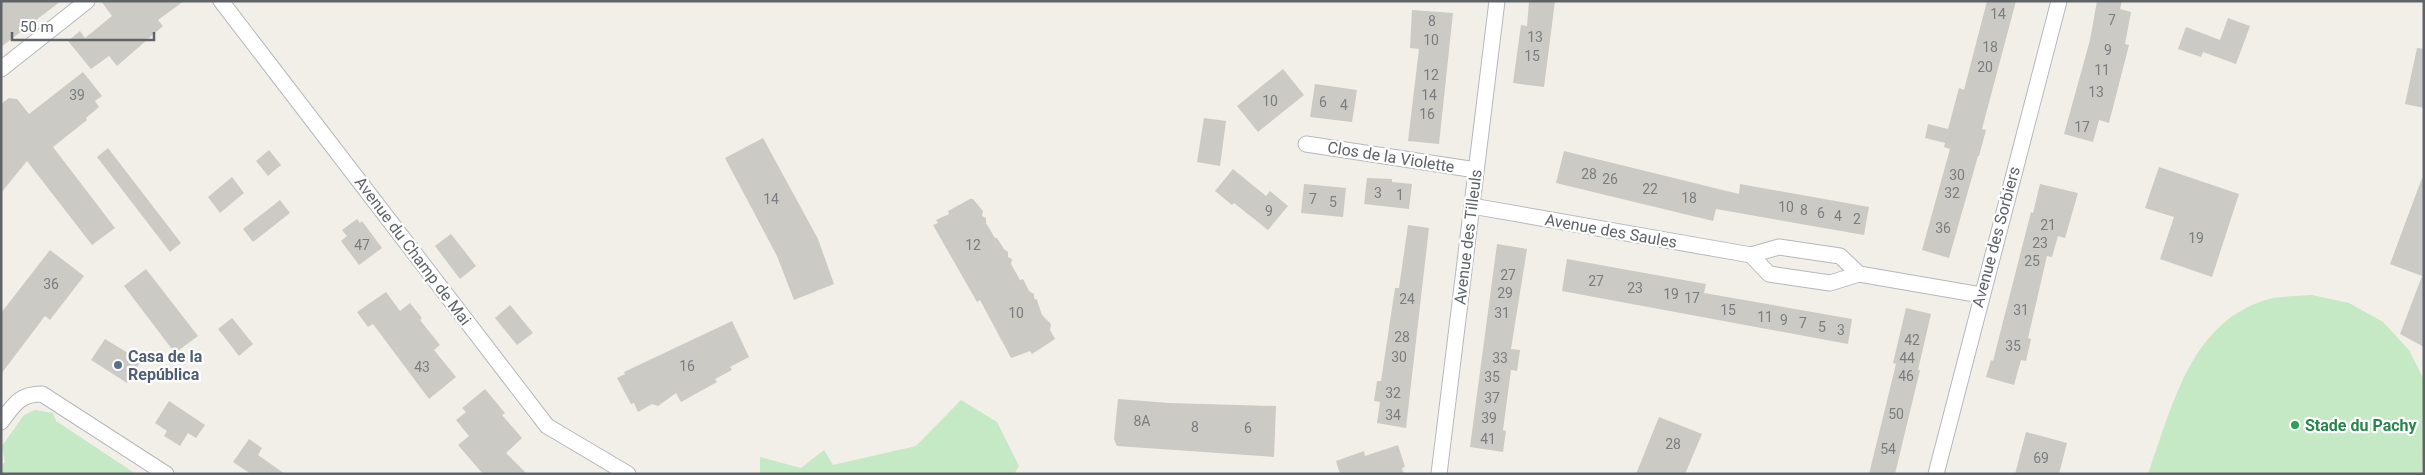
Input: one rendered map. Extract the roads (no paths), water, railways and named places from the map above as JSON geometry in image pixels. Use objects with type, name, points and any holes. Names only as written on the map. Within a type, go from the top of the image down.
[{"type":"street","points":[[1,69],[87,1]]},
{"type":"street","name":"Avenue du Champ de Mai","points":[[221,1],[547,426],[628,474]]},
{"type":"street","name":"Avenue des Tilleuls","points":[[1439,474],[1497,1]]},
{"type":"street","name":"Avenue des Sorbiers","points":[[1936,474],[2059,1]]},
{"type":"street","name":"Clos de la Violette","points":[[1306,144],[1476,170]]},
{"type":"street","name":"Avenue des Saules","points":[[1472,206],[1751,255],[1779,247],[1840,256],[1859,274]]},
{"type":"street","points":[[1751,255],[1769,274],[1830,283],[1859,274],[1981,295]]},
{"type":"street","points":[[1,422],[16,402],[28,394],[42,394],[166,474]]},
{"type":"place","name":"Casa de la República","points":[[118,365]]},
{"type":"place","name":"Stade du Pachy","points":[[2295,425]]}]
